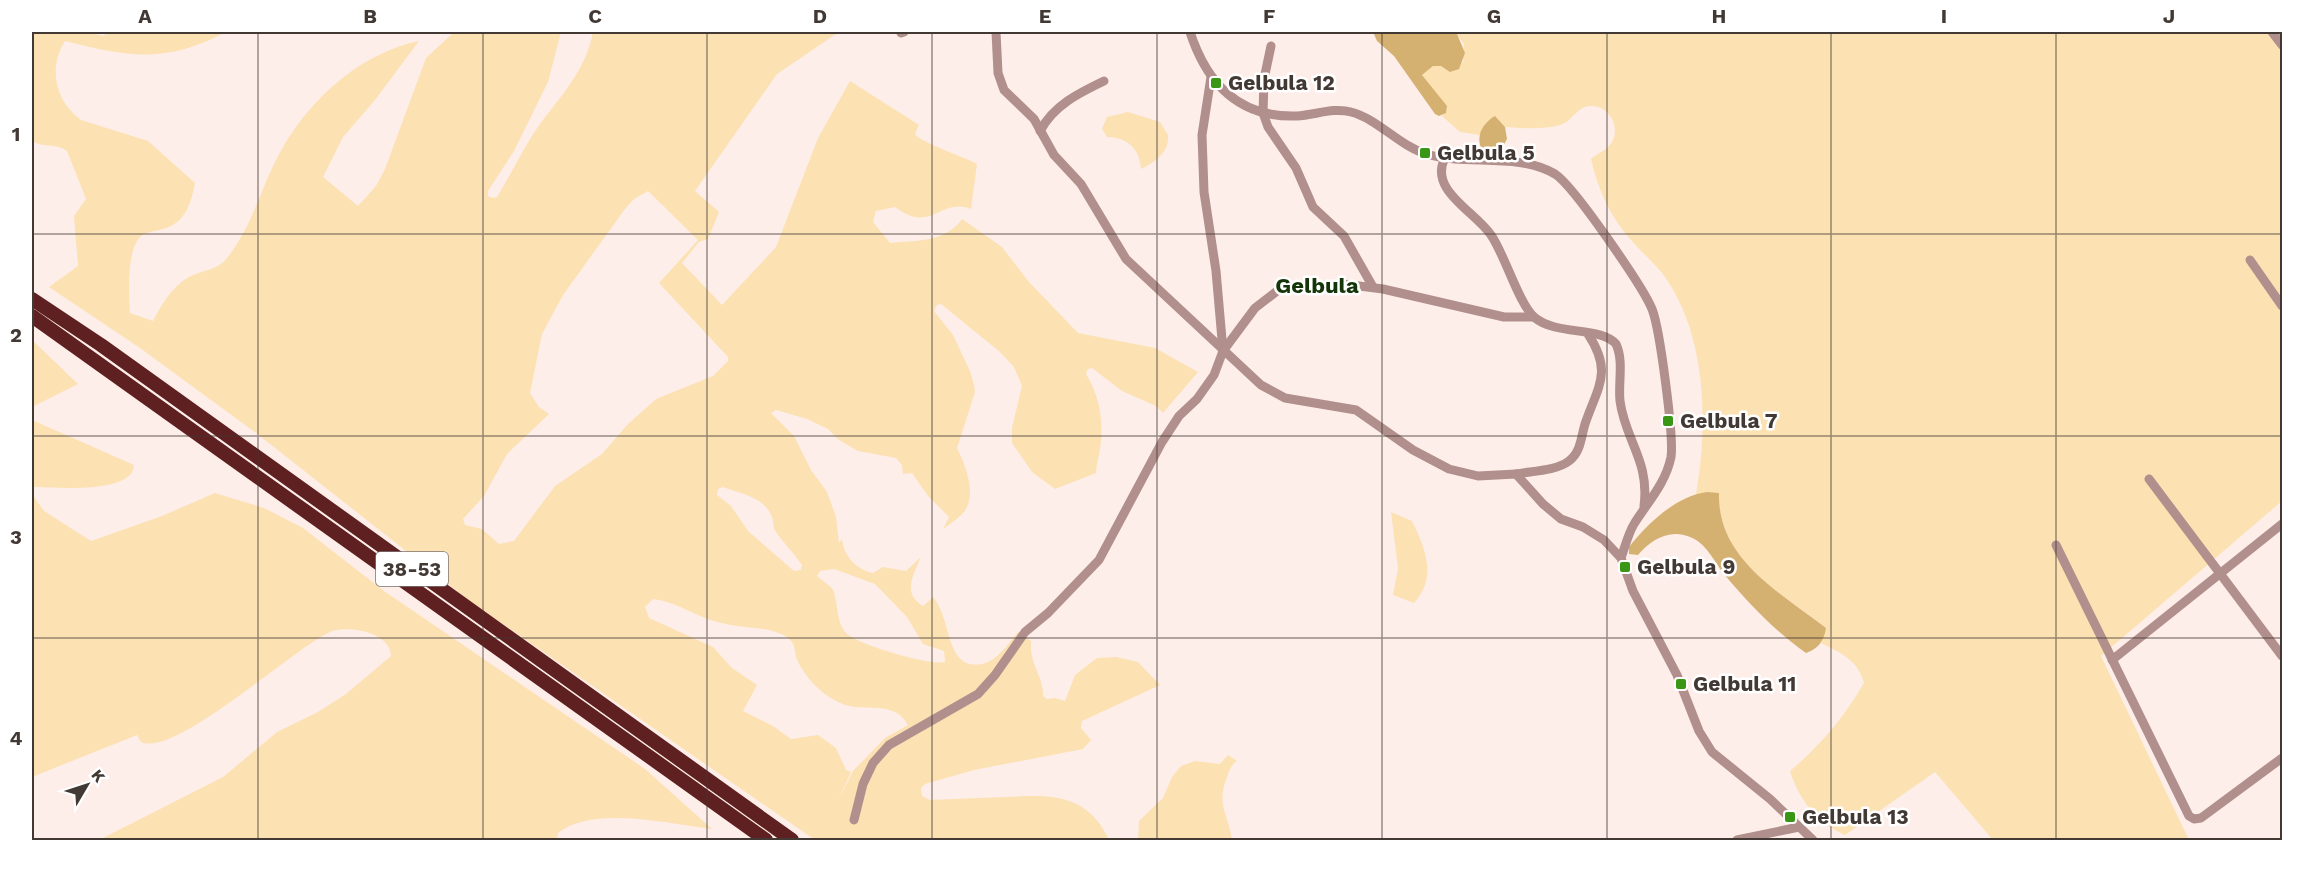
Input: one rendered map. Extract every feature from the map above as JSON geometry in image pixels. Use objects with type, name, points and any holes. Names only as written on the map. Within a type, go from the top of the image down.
[{"type":"highway","name":"38-53","points":[[32,299],[101,345],[792,840]]},
{"type":"highway","name":"38-53","points":[[32,316],[766,840]]},
{"type":"street","points":[[996,32],[998,73],[1004,90],[1034,119],[1054,155],[1080,184],[1126,259],[1261,385],[1285,398],[1356,410],[1413,450],[1449,469],[1478,476],[1516,474],[1563,465],[1576,454],[1603,380],[1602,363],[1597,348],[1588,334]]},
{"type":"street","points":[[1190,32],[1199,60],[1211,77],[1237,102],[1263,113],[1297,116],[1342,110],[1353,112],[1402,143],[1425,153],[1445,158],[1532,164],[1556,174],[1575,192],[1652,309],[1658,334],[1671,456],[1666,476],[1632,527],[1621,558]]},
{"type":"street","points":[[2272,32],[2283,45]]},
{"type":"street","points":[[1272,46],[1264,79],[1263,113],[1268,127],[1296,168],[1313,207],[1344,236],[1373,288]]},
{"type":"street","points":[[1211,77],[1202,135],[1203,171],[1223,351]]},
{"type":"street","points":[[1040,131],[1046,120],[1071,98],[1104,81]]},
{"type":"street","points":[[1445,158],[1440,171],[1444,185],[1491,234],[1533,316]]},
{"type":"street","points":[[2250,260],[2283,306]]},
{"type":"street","points":[[854,820],[863,784],[873,763],[889,746],[978,694],[995,675],[1025,632],[1048,613],[1099,560],[1162,442],[1179,416],[1197,399],[1214,375],[1223,351],[1255,308],[1281,288],[1343,284],[1373,288],[1504,317],[1533,316],[1559,330],[1609,338],[1618,349],[1620,403],[1644,469],[1646,489],[1643,510]]},
{"type":"street","points":[[1516,474],[1543,504],[1561,519],[1583,527],[1604,540],[1621,558],[1633,591],[1677,675],[1699,731],[1712,752],[1813,840]]},
{"type":"street","points":[[2149,479],[2283,657]]},
{"type":"street","points":[[2112,660],[2283,524]]},
{"type":"street","points":[[2056,545],[2191,818],[2201,818],[2283,758]]},
{"type":"street","points":[[1737,840],[1800,827]]},
{"type":"shaded area","points":[[32,32],[88,32],[104,36],[106,32],[226,32],[184,49],[165,53],[128,54],[65,41],[57,62],[57,84],[60,94],[72,112],[81,120],[148,141],[195,183],[192,198],[182,217],[171,226],[141,236],[133,251],[130,273],[130,313],[153,321],[164,302],[179,284],[191,276],[219,265],[227,258],[249,223],[276,160],[301,120],[335,84],[374,57],[419,41],[375,100],[343,137],[323,177],[358,206],[376,186],[385,169],[426,58],[454,32],[561,32],[548,82],[514,151],[488,191],[488,196],[493,198],[497,197],[534,132],[579,70],[593,32],[839,32],[777,74],[695,191],[719,212],[708,239],[699,242],[682,263],[722,305],[776,247],[818,138],[850,81],[919,125],[915,134],[918,137],[977,164],[971,209],[951,208],[927,217],[908,215],[895,207],[876,211],[873,222],[890,243],[939,236],[955,227],[962,219],[1002,247],[1029,282],[1078,333],[1155,348],[1198,372],[1163,413],[1156,406],[1122,391],[1092,368],[1088,369],[1086,374],[1098,401],[1101,419],[1101,439],[1096,473],[1055,489],[1032,472],[1012,443],[1012,428],[1022,386],[1014,367],[1000,352],[941,304],[937,305],[934,311],[953,335],[970,371],[975,392],[957,448],[970,486],[969,502],[961,515],[943,529],[949,517],[928,496],[912,473],[903,474],[902,465],[896,458],[858,451],[839,440],[828,429],[807,419],[776,410],[771,413],[794,436],[811,470],[827,492],[836,517],[839,543],[842,539],[848,557],[856,565],[873,573],[883,567],[906,571],[921,557],[911,584],[913,596],[923,606],[933,597],[943,615],[952,646],[962,660],[978,665],[992,660],[1004,650],[1018,632],[1031,641],[1032,657],[1043,689],[1043,696],[1047,699],[1055,698],[1065,701],[1075,675],[1097,658],[1116,657],[1138,662],[1160,685],[1082,721],[1081,728],[1091,740],[1083,749],[974,770],[925,784],[921,788],[922,796],[930,800],[1036,796],[1065,800],[1090,813],[1100,824],[1109,840],[815,840],[471,602],[256,433],[140,348],[49,287],[78,266],[74,216],[86,199],[67,151],[32,141]],"holes":[[[648,191],[698,240],[659,283],[728,357],[728,361],[713,376],[656,399],[627,425],[602,454],[555,486],[514,541],[499,544],[482,529],[465,525],[463,519],[484,496],[507,454],[549,414],[539,407],[530,393],[542,334],[563,295],[634,199]],[[723,487],[736,491],[763,504],[771,515],[776,532],[802,565],[801,570],[794,571],[748,531],[731,506],[717,495],[718,489]],[[834,569],[875,584],[907,617],[923,644],[944,651],[945,662],[924,661],[877,648],[845,632],[838,616],[832,588],[817,576],[820,571]],[[653,599],[678,606],[717,622],[774,631],[783,635],[793,644],[797,660],[804,673],[826,694],[847,706],[894,711],[908,725],[885,738],[853,771],[838,801],[851,772],[846,770],[836,748],[818,735],[791,739],[773,726],[743,711],[757,685],[732,668],[713,647],[649,618],[645,607]]]},
{"type":"shaded area","points":[[1373,32],[1457,34],[1465,53],[1459,69],[1450,72],[1441,66],[1433,66],[1422,75],[1447,106],[1446,113],[1439,116],[1435,114],[1394,56],[1377,41]]},
{"type":"shaded area","points":[[1455,32],[2280,32],[2282,35],[2282,501],[2101,656],[2189,840],[1993,840],[1935,772],[1845,835],[1826,824],[1810,809],[1798,791],[1790,771],[1831,730],[1864,683],[1858,668],[1853,663],[1842,654],[1821,643],[1826,628],[1771,587],[1740,556],[1721,517],[1718,493],[1696,494],[1703,411],[1701,382],[1689,327],[1679,301],[1665,277],[1617,222],[1597,181],[1591,159],[1612,142],[1614,123],[1607,112],[1590,106],[1581,109],[1568,121],[1553,127],[1505,127],[1502,123],[1491,119],[1480,135],[1460,132],[1442,116],[1447,109],[1422,75],[1433,66],[1463,62],[1464,44]]},
{"type":"shaded area","points":[[1128,112],[1160,122],[1168,135],[1164,151],[1156,160],[1141,169],[1135,150],[1121,139],[1107,137],[1102,129],[1107,117]]},
{"type":"shaded area","points":[[1495,116],[1505,127],[1507,139],[1502,148],[1490,153],[1481,148],[1479,138],[1484,126]]},
{"type":"shaded area","points":[[32,340],[78,384],[32,407]]},
{"type":"shaded area","points":[[32,420],[134,465],[130,475],[121,481],[107,485],[73,488],[32,487]]},
{"type":"shaded area","points":[[1707,492],[1719,493],[1721,516],[1728,537],[1754,572],[1826,628],[1824,637],[1817,647],[1806,653],[1773,626],[1724,574],[1705,548],[1690,537],[1668,535],[1654,540],[1638,555],[1629,554],[1629,547],[1663,512],[1684,499]]},
{"type":"shaded area","points":[[215,493],[264,508],[303,528],[384,591],[645,769],[712,829],[611,818],[573,825],[558,833],[557,840],[99,840],[223,777],[277,732],[318,712],[346,694],[391,656],[389,648],[377,636],[349,629],[332,631],[207,718],[180,734],[157,742],[141,742],[137,735],[32,777],[32,494],[44,511],[91,541],[162,516]]},
{"type":"shaded area","points":[[1391,512],[1412,521],[1425,552],[1426,583],[1414,603],[1393,595],[1398,568]]},
{"type":"shaded area","points":[[1228,755],[1237,761],[1229,770],[1223,795],[1232,840],[1138,840],[1139,821],[1163,798],[1172,777],[1181,766],[1195,761],[1220,764]]},
{"type":"place","name":"Gelbula 12","points":[[1216,83]]},
{"type":"place","name":"Gelbula 5","points":[[1425,153]]},
{"type":"place","name":"Gelbula 7","points":[[1668,421]]},
{"type":"place","name":"Gelbula 9","points":[[1625,567]]},
{"type":"place","name":"Gelbula 11","points":[[1681,684]]},
{"type":"place","name":"Gelbula 13","points":[[1790,817]]},
{"type":"district","name":"Gelbula","points":[[1317,285]]}]
